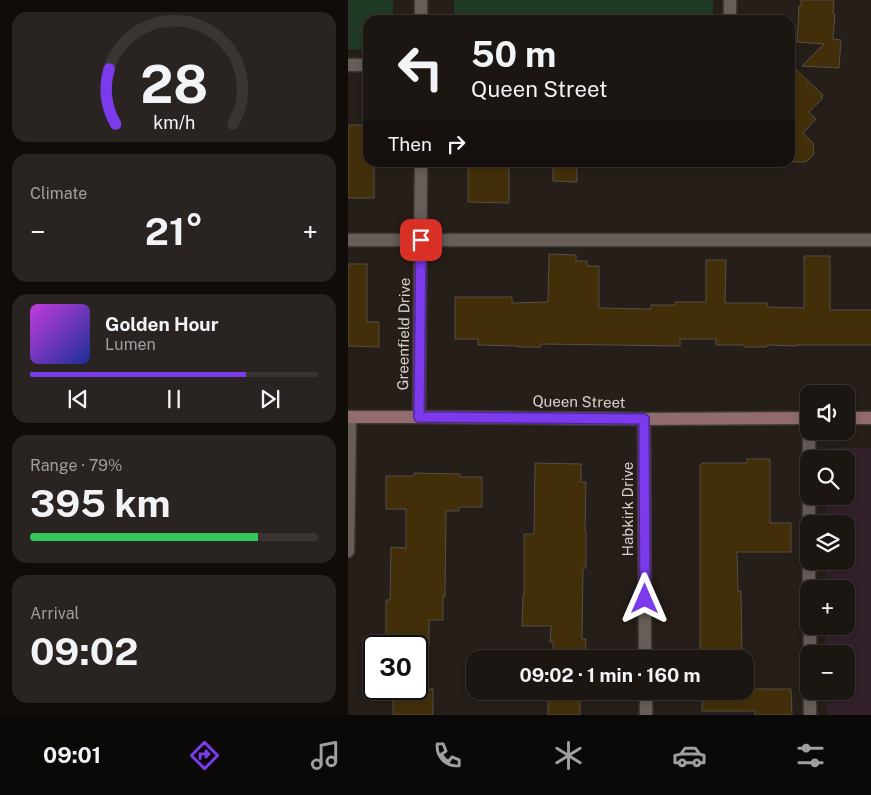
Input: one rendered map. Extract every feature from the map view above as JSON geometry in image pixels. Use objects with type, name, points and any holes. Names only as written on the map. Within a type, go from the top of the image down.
[{"type":"street","points":[[421,0],[421,15]]},
{"type":"street","points":[[730,0],[730,15]]},
{"type":"street","points":[[348,65],[363,65]]},
{"type":"street","name":"Greenfield Drive","points":[[419,417],[421,167]]},
{"type":"street","points":[[348,240],[872,240]]},
{"type":"street","points":[[348,551],[349,417]]},
{"type":"street","name":"Queen Street","points":[[349,417],[800,418]]},
{"type":"street","points":[[855,418],[872,418]]},
{"type":"street","name":"Habkirk Drive","points":[[644,419],[645,650]]},
{"type":"street","points":[[809,440],[809,515]]},
{"type":"street","points":[[646,700],[646,715]]},
{"type":"street","points":[[810,700],[810,715]]},
{"type":"shaded area","points":[[825,448],[871,448],[871,715],[827,715],[826,700],[855,700],[855,645],[826,645],[826,635],[855,635],[855,580],[826,580],[826,570],[855,570],[855,515],[826,515],[826,505],[855,505],[855,450],[825,450]]},
{"type":"green space","points":[[348,0],[393,0],[393,15],[363,15],[363,50],[348,49]]},
{"type":"green space","points":[[454,0],[713,0],[713,15],[454,15]]},
{"type":"building","points":[[801,0],[834,0],[833,39],[841,40],[839,68],[802,66],[824,44],[797,42]]},
{"type":"building","points":[[795,69],[823,95],[821,97],[823,98],[809,112],[816,119],[803,133],[813,143],[814,154],[806,162],[795,162]]},
{"type":"building","points":[[348,125],[363,125],[363,167],[374,167],[374,198],[348,198]]},
{"type":"building","points":[[468,167],[509,167],[509,203],[468,202]]},
{"type":"building","points":[[553,167],[577,167],[577,182],[553,181]]},
{"type":"building","points":[[549,254],[576,255],[576,261],[587,261],[587,266],[599,266],[599,308],[651,309],[651,305],[675,305],[675,302],[706,302],[706,260],[726,260],[725,303],[767,303],[767,307],[804,308],[804,256],[830,256],[830,310],[872,310],[872,345],[767,345],[767,347],[744,347],[744,345],[716,345],[716,339],[680,339],[680,346],[541,344],[541,347],[518,347],[478,345],[478,339],[455,339],[455,297],[512,297],[512,303],[548,302]]},
{"type":"building","points":[[348,264],[367,264],[367,322],[379,322],[379,347],[348,346]]},
{"type":"building","points":[[747,459],[770,459],[770,523],[791,523],[791,552],[737,552],[738,591],[741,591],[742,650],[700,650],[700,465],[702,463],[747,463]]},
{"type":"building","points":[[535,463],[581,464],[581,482],[586,482],[586,568],[583,568],[582,639],[586,639],[585,650],[553,650],[553,642],[550,642],[551,626],[522,626],[524,534],[534,534]]},
{"type":"building","points":[[414,473],[460,474],[460,477],[482,477],[482,507],[459,507],[459,511],[446,511],[443,620],[429,620],[429,646],[428,635],[386,635],[386,600],[390,600],[391,547],[406,548],[406,509],[386,509],[386,476],[414,476]]},
{"type":"building","points":[[428,689],[433,689],[433,715],[393,715],[393,700],[428,700]]},
{"type":"building","points":[[754,689],[791,689],[792,715],[755,715],[755,711],[702,711],[702,700],[754,700]]},
{"type":"building","points":[[548,700],[580,700],[580,715],[548,715]]},
{"type":"route","points":[[421,240],[419,417],[644,419],[645,599]]}]
